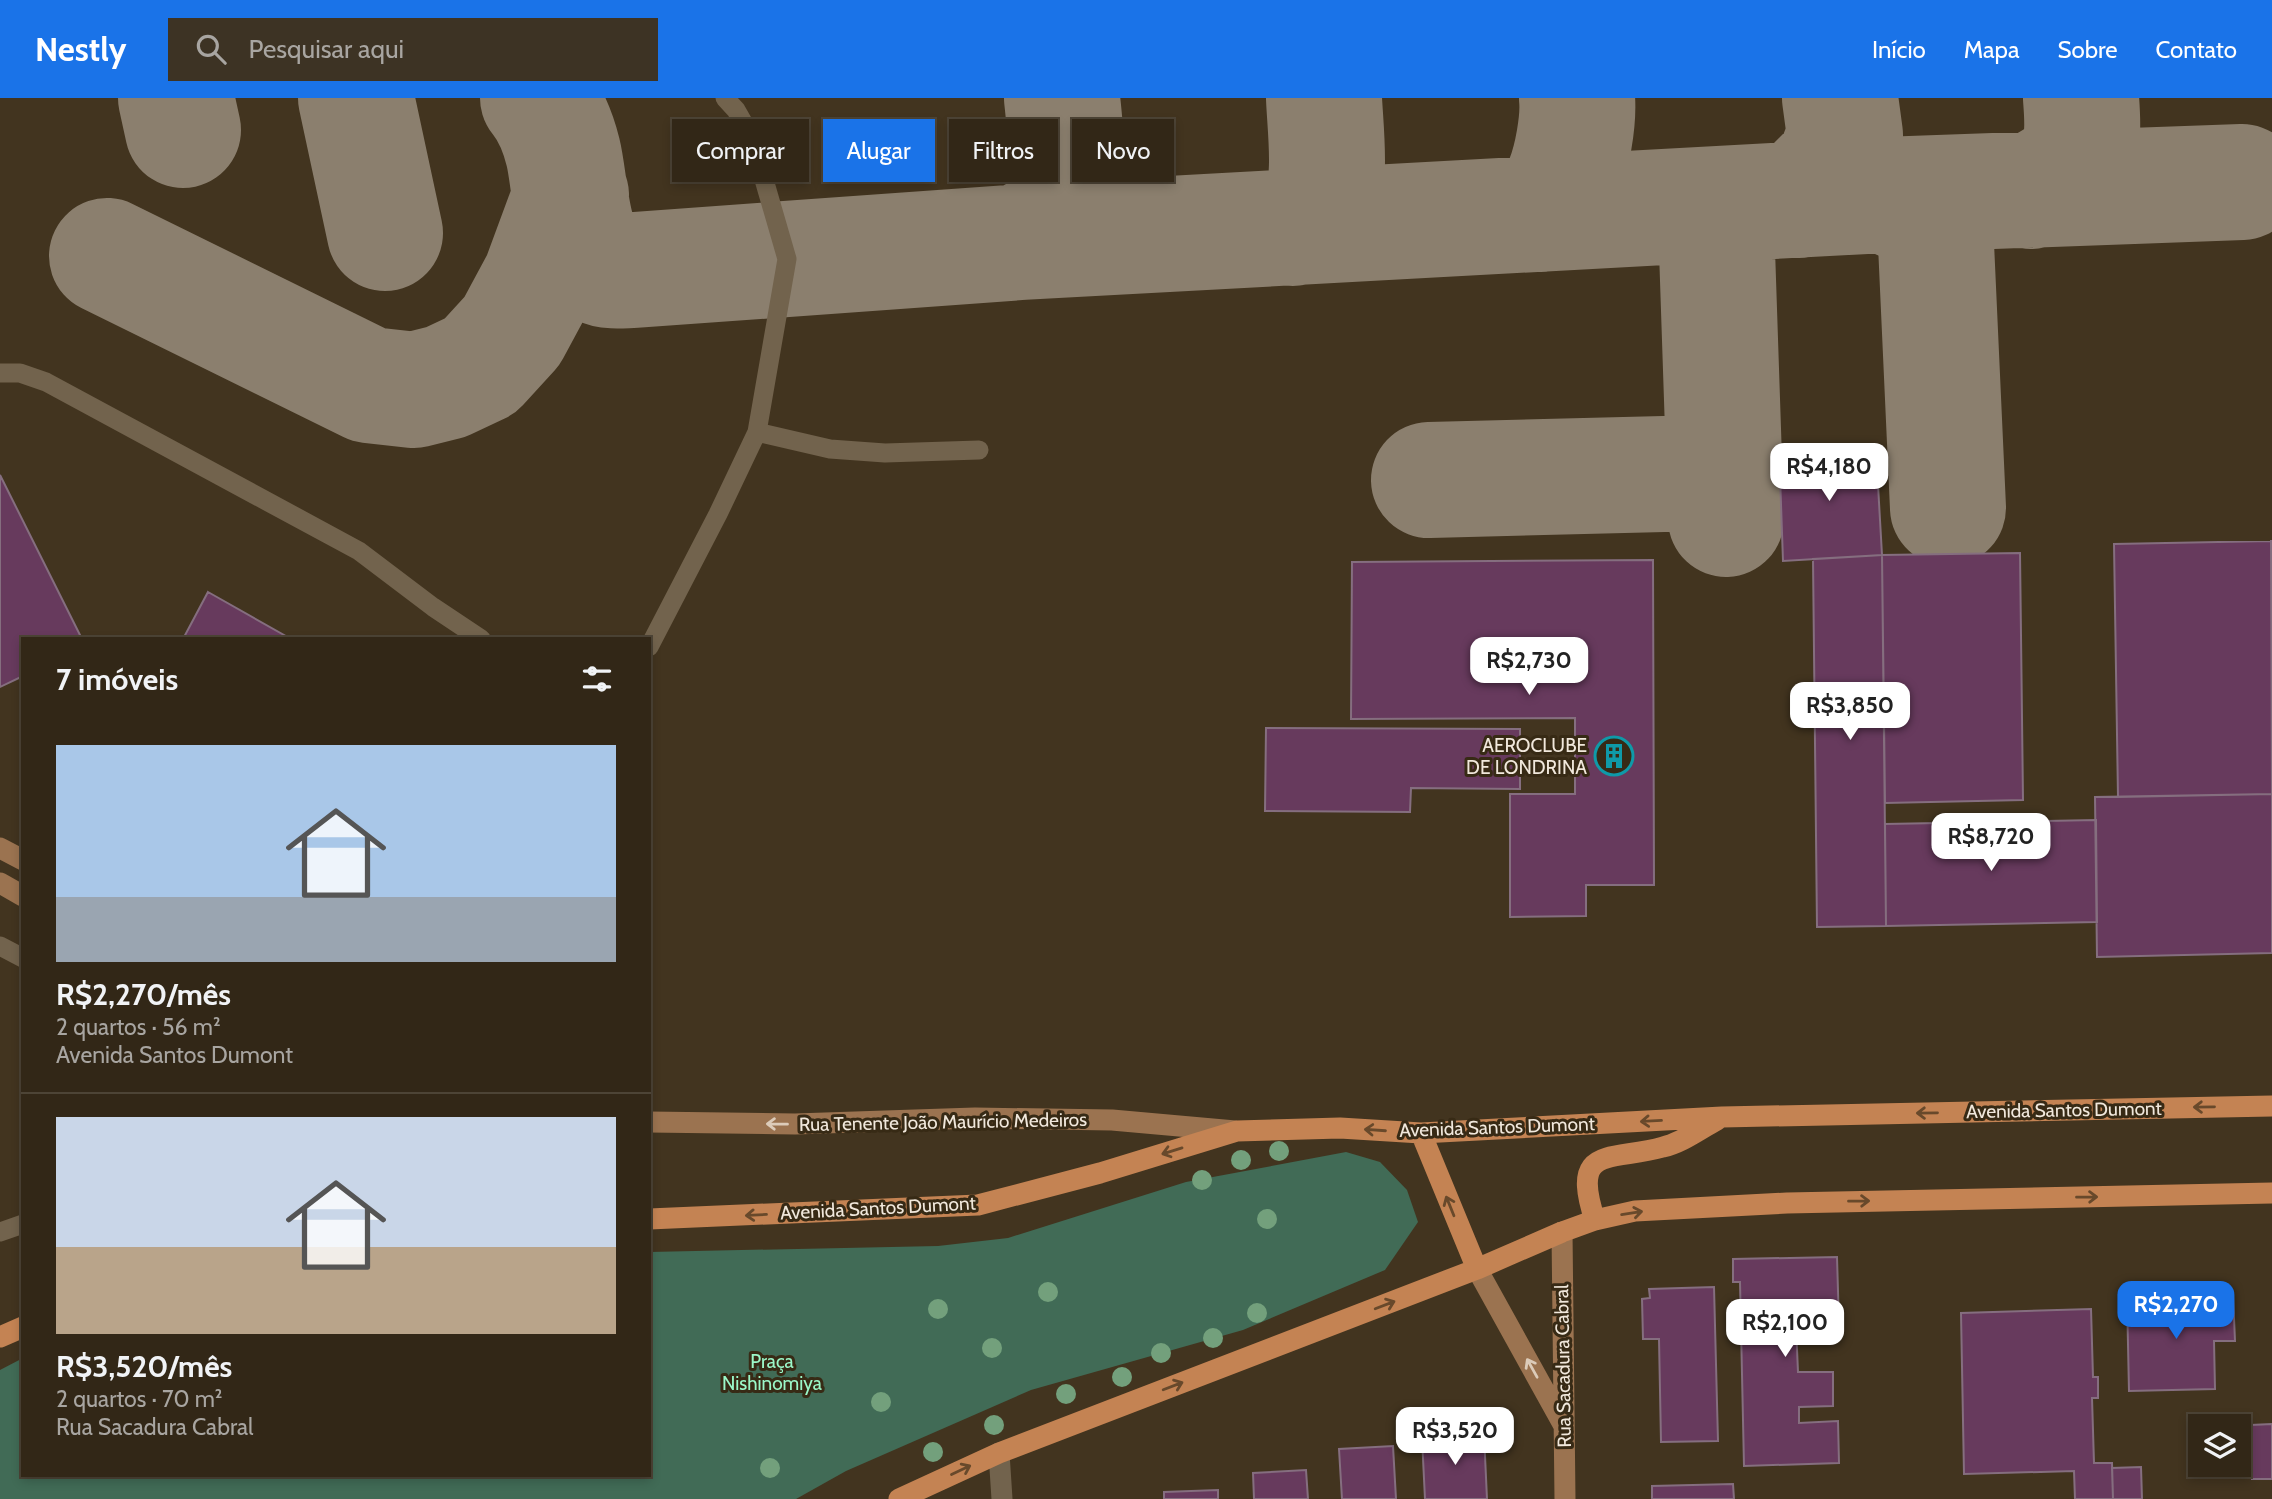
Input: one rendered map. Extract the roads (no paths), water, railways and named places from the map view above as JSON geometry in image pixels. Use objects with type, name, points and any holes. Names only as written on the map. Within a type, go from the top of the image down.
[{"type":"main road","name":"Avenida Santos Dumont","points":[[651,1219],[978,1205],[1100,1173],[1237,1131],[1340,1128],[1421,1133],[1721,1117],[2272,1106]]},
{"type":"main road","points":[[1595,1220],[1587,1195],[1588,1172],[1594,1164],[1605,1158],[1667,1147],[1721,1117]]},
{"type":"main road","points":[[1421,1133],[1476,1269]]},
{"type":"main road","points":[[900,1499],[999,1453],[1476,1269],[1562,1232],[1595,1220],[1635,1211],[1787,1203],[2272,1193]]},
{"type":"main road","points":[[0,1337],[21,1328]]},
{"type":"street","points":[[0,848],[21,859]]},
{"type":"street","points":[[0,883],[21,895]]},
{"type":"street","name":"Rua Tenente João Maurício Medeiros","points":[[651,1122],[795,1124],[975,1118],[1112,1119],[1237,1131]]},
{"type":"street","name":"Rua Sacadura Cabral","points":[[1562,1232],[1565,1499]]},
{"type":"street","points":[[1476,1269],[1565,1428]]},
{"type":"street","points":[[999,1453],[1002,1499]]},
{"type":"lane","points":[[651,643],[757,432],[788,259],[752,138],[736,110],[725,98]]},
{"type":"lane","points":[[0,373],[20,373],[46,382],[359,551],[478,637]]},
{"type":"lane","points":[[757,432],[830,449],[885,453],[979,450]]},
{"type":"lane","points":[[0,946],[21,957]]},
{"type":"lane","points":[[0,1232],[21,1225]]},
{"type":"place","name":"AEROCLUBE DE LONDRINA","points":[[1614,756]]},
{"type":"park label","name":"Praça Nishinomiya","points":[[772,1372]]}]
